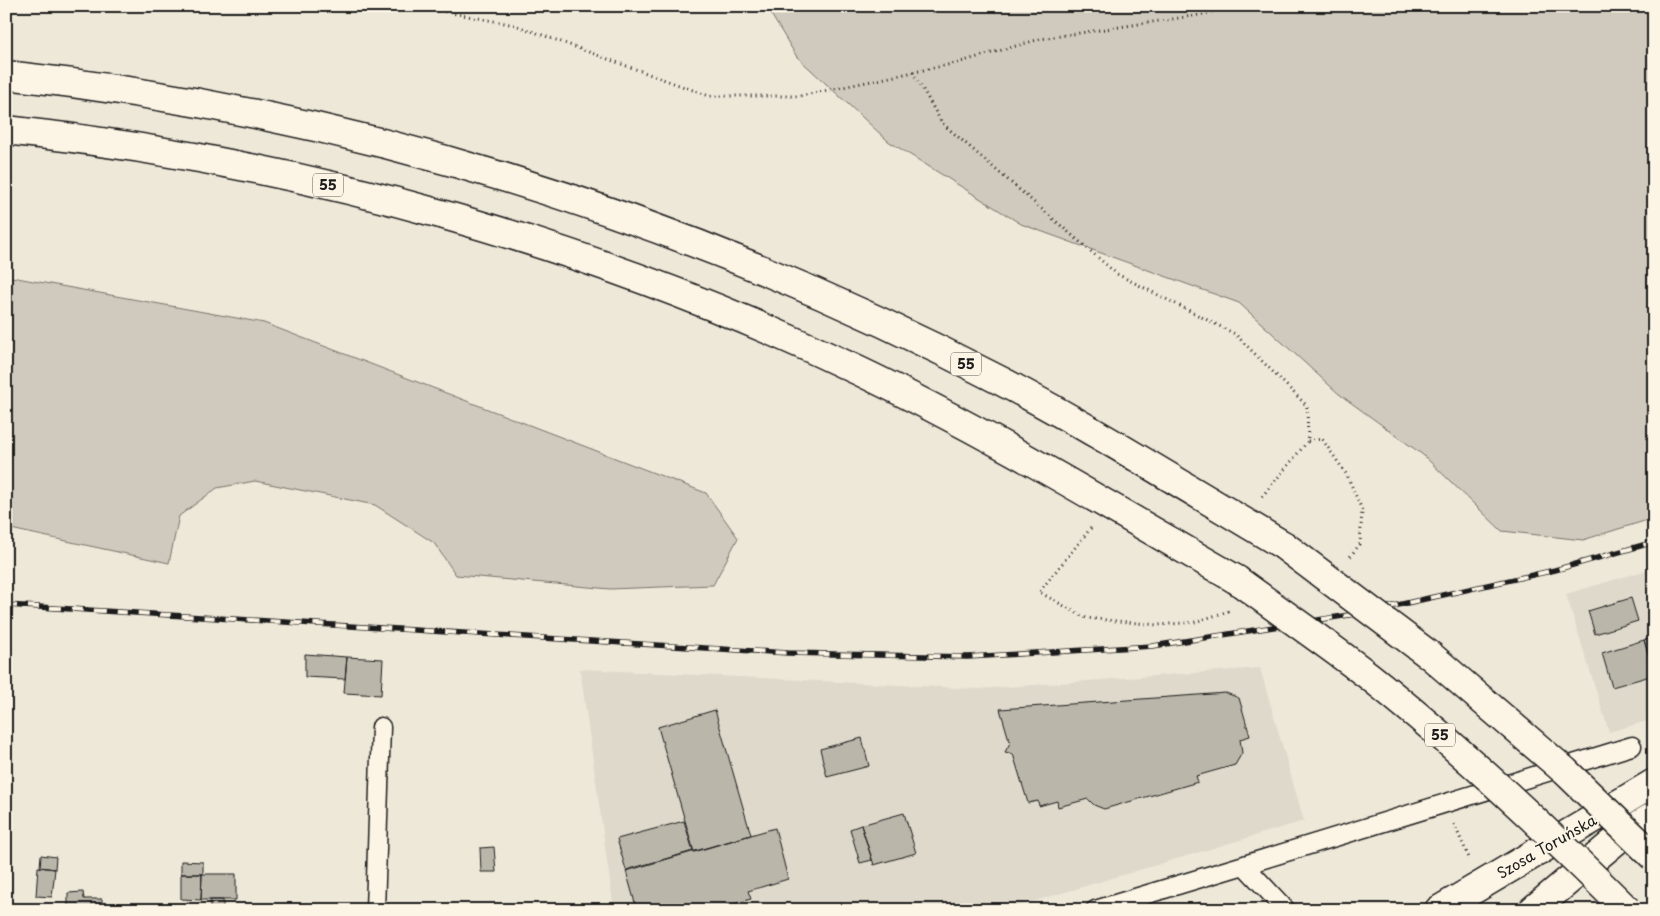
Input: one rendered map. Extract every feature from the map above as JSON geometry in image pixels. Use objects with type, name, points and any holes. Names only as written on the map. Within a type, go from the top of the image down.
[{"type":"main road","name":"55","points":[[6,74],[93,84],[207,102],[328,128],[487,170],[632,218],[786,278],[914,338],[1005,384],[1283,545],[1432,657],[1565,771],[1654,857]]},
{"type":"main road","name":"55","points":[[6,130],[98,140],[284,174],[462,220],[640,279],[793,340],[860,371],[981,432],[1237,580],[1368,676],[1428,725],[1545,828],[1627,910]]},
{"type":"main road","name":"Szosa Toruńska","points":[[1439,910],[1654,783]]},
{"type":"main road","name":"Szosa Toruńska","points":[[1533,910],[1625,833],[1654,816]]},
{"type":"lane","points":[[375,910],[381,727]]},
{"type":"lane","points":[[1095,910],[1632,746]]},
{"type":"lane","points":[[1244,865],[1286,910]]},
{"type":"path","points":[[415,6],[515,25],[709,96],[800,96],[957,63],[1040,39],[1199,15],[1238,6]]},
{"type":"path","points":[[913,72],[942,123],[1117,274],[1235,334],[1307,406],[1308,441],[1260,500]]},
{"type":"path","points":[[1039,592],[1091,528]]},
{"type":"path","points":[[1444,803],[1471,862]]},
{"type":"shaded area","points":[[766,6],[1654,6],[1654,518],[1583,540],[1502,531],[1423,455],[1339,394],[1239,303],[1021,224],[888,141],[797,57]]},
{"type":"shaded area","points":[[6,276],[264,323],[706,493],[738,538],[713,585],[610,589],[456,575],[434,543],[375,505],[255,481],[217,488],[179,516],[169,563],[6,528]]},
{"type":"shaded area","points":[[1654,568],[1654,719],[1609,732],[1566,594]]},
{"type":"shaded area","points":[[1260,668],[1304,821],[1005,910],[614,910],[580,669],[979,689]]},
{"type":"building","points":[[1631,598],[1638,621],[1595,634],[1588,611]]},
{"type":"building","points":[[1654,637],[1654,672],[1644,640]]},
{"type":"building","points":[[1644,640],[1654,675],[1612,687],[1602,653]]},
{"type":"building","points":[[305,654],[347,657],[345,679],[305,677]]},
{"type":"building","points":[[347,657],[383,659],[381,695],[344,693]]},
{"type":"building","points":[[1226,693],[1239,698],[1250,736],[1240,739],[1242,753],[1235,765],[1196,776],[1198,782],[1104,809],[1094,805],[1088,799],[1058,807],[1057,801],[1039,806],[1038,801],[1028,803],[1013,754],[1005,752],[1010,743],[1000,709]]},
{"type":"building","points":[[715,710],[751,835],[694,852],[658,727]]},
{"type":"building","points":[[862,738],[869,766],[827,777],[820,749]]},
{"type":"building","points":[[904,813],[916,853],[874,865],[861,825]]},
{"type":"building","points":[[6,815],[10,816],[9,872],[6,872]]},
{"type":"building","points":[[684,821],[693,851],[626,870],[617,839]]},
{"type":"building","points":[[861,825],[872,860],[860,863],[850,829]]},
{"type":"building","points":[[775,828],[788,879],[748,891],[751,899],[712,910],[637,910],[626,871]]},
{"type":"building","points":[[494,847],[496,872],[481,872],[480,848]]},
{"type":"building","points":[[41,855],[56,857],[55,869],[40,867]]},
{"type":"building","points":[[181,861],[203,862],[203,874],[181,874]]},
{"type":"building","points":[[38,867],[55,869],[52,897],[36,896]]},
{"type":"building","points":[[181,874],[202,874],[201,900],[181,899]]},
{"type":"building","points":[[202,874],[236,874],[236,900],[201,900]]},
{"type":"building","points":[[83,892],[84,899],[102,899],[102,910],[68,910],[68,893]]},
{"type":"building","points":[[210,900],[223,900],[223,910],[210,910]]},
{"type":"railway","points":[[6,605],[788,653],[968,657],[1153,646],[1362,613],[1555,570],[1654,542]]}]
